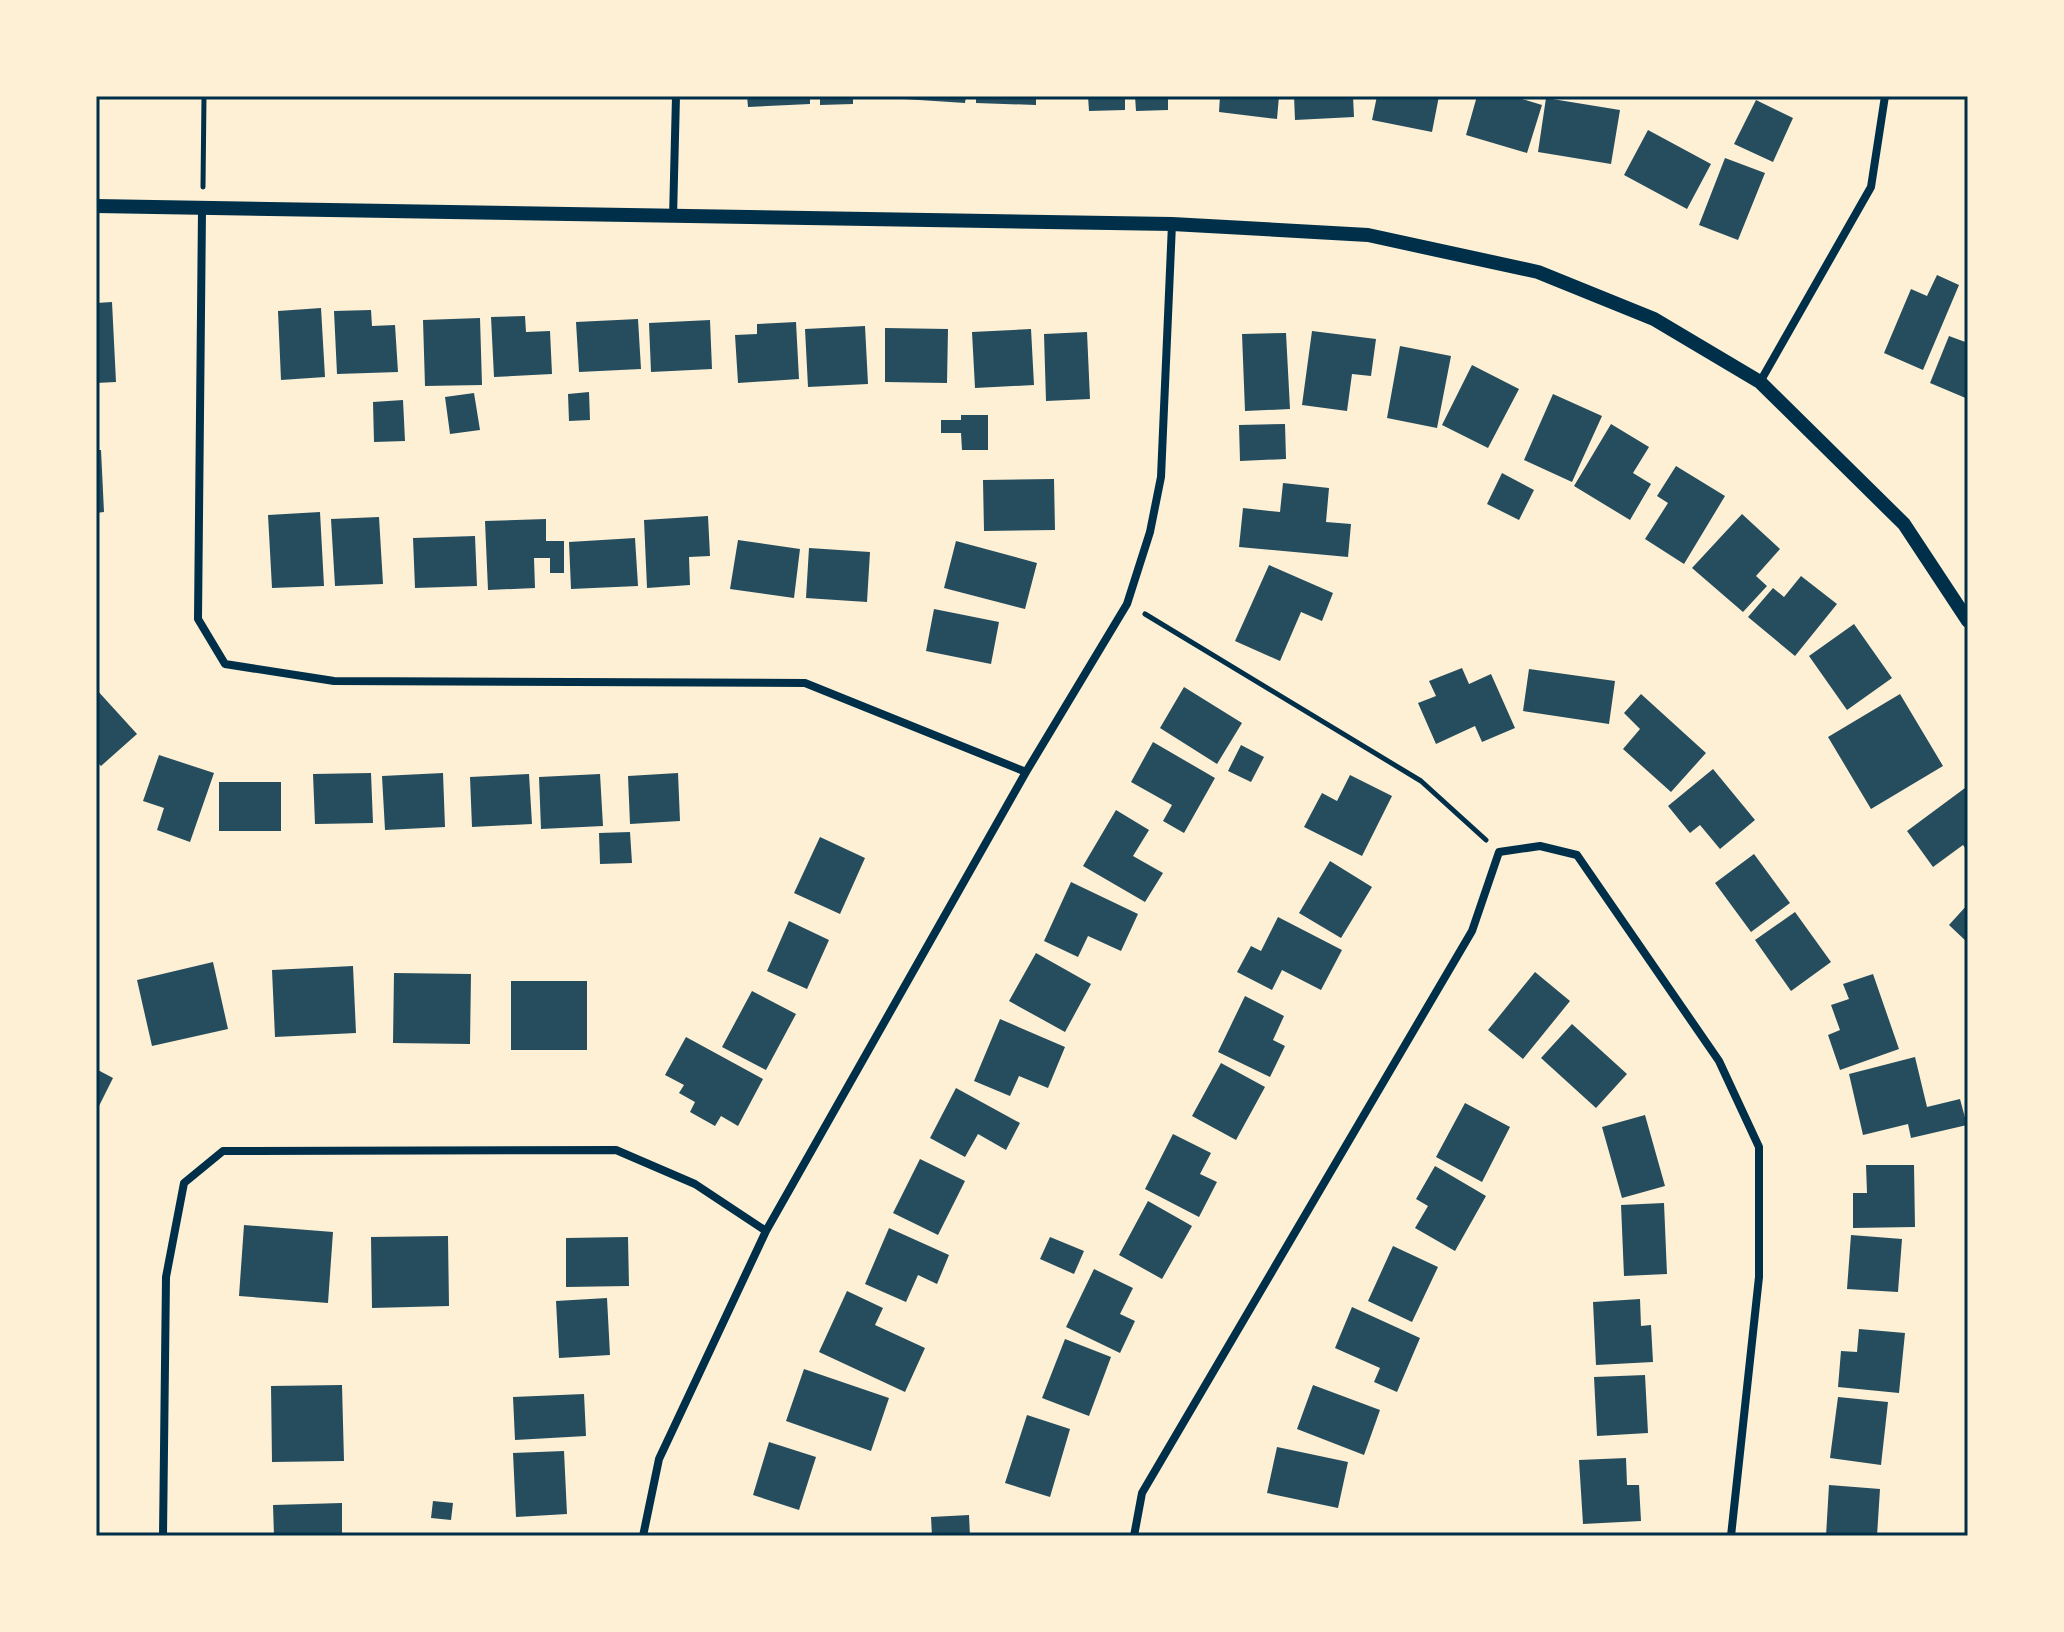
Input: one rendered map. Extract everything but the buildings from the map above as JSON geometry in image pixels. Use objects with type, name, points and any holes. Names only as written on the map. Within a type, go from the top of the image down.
[{"type":"street","points":[[673,218],[676,96]]},
{"type":"street","points":[[1760,382],[1871,187],[1885,96]]},
{"type":"street","points":[[96,206],[1172,224],[1368,235],[1538,272],[1654,319],[1760,382],[1904,524],[1968,621]]},
{"type":"street","points":[[202,210],[198,619],[225,664],[334,681],[805,683],[1026,772]]},
{"type":"street","points":[[643,1536],[659,1459],[766,1231],[1026,772],[1127,604],[1150,532],[1161,477],[1172,224]]},
{"type":"street","points":[[1134,1536],[1142,1493],[1472,931],[1499,852],[1540,846],[1577,855],[1719,1061],[1759,1147],[1759,1277],[1731,1536]]},
{"type":"street","points":[[163,1536],[166,1277],[184,1183],[223,1151],[616,1150],[695,1184],[766,1231]]},
{"type":"path","points":[[202,210],[204,96]]},
{"type":"path","points":[[1127,604],[1421,781],[1499,852]]}]
